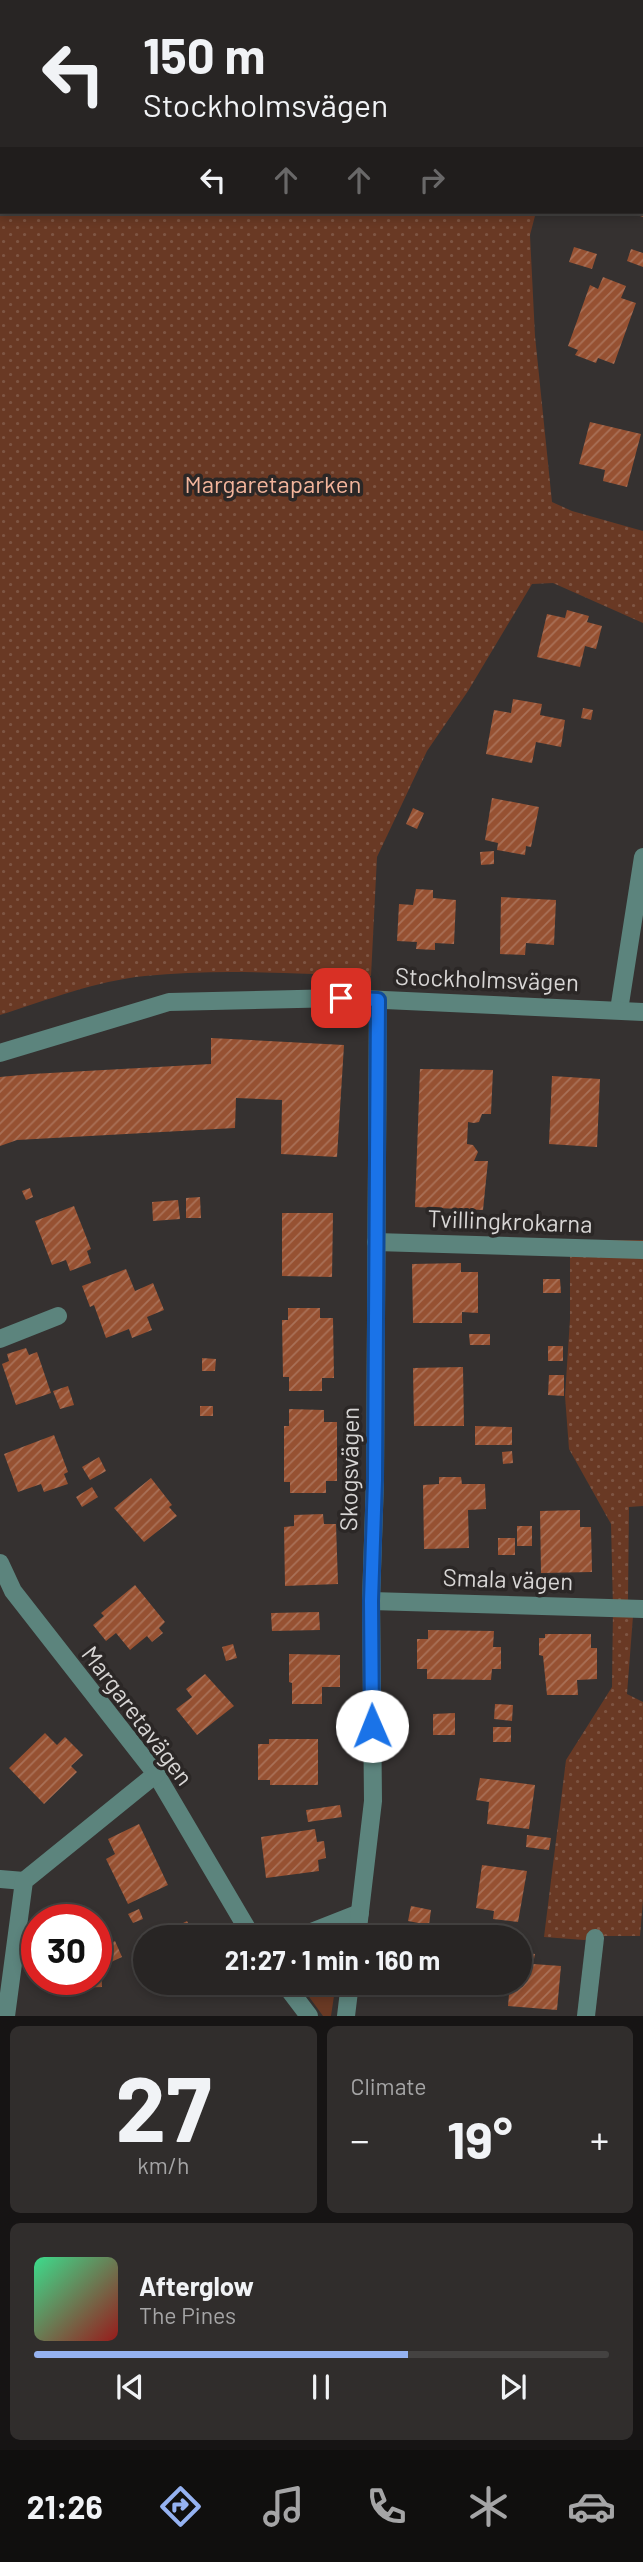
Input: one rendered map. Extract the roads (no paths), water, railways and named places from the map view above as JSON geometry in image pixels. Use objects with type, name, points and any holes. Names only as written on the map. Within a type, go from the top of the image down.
[{"type":"street","points":[[619,1010],[643,858]]},
{"type":"street","name":"Stockholmsvägen","points":[[0,1053],[169,1002],[341,998],[643,1012]]},
{"type":"street","name":"Skogsvägen","points":[[358,1925],[373,1801],[371,1601],[375,1480],[378,1000]]},
{"type":"street","name":"Tvillingkrokarna","points":[[376,1242],[643,1250]]},
{"type":"street","points":[[0,1339],[58,1316]]},
{"type":"street","name":"Margaretavägen","points":[[0,1563],[6,1594],[156,1774],[245,1925]]},
{"type":"street","name":"Smala vägen","points":[[371,1601],[643,1609]]},
{"type":"street","points":[[6,2016],[24,1881],[156,1774]]},
{"type":"street","points":[[0,1879],[24,1881]]},
{"type":"street","points":[[330,1925],[360,1913]]},
{"type":"street","points":[[586,2016],[594,1938]]},
{"type":"street","points":[[293,1995],[309,2016]]},
{"type":"street","points":[[346,2016],[349,1995]]},
{"type":"park label","name":"Margaretaparken","points":[[273,485]]}]
